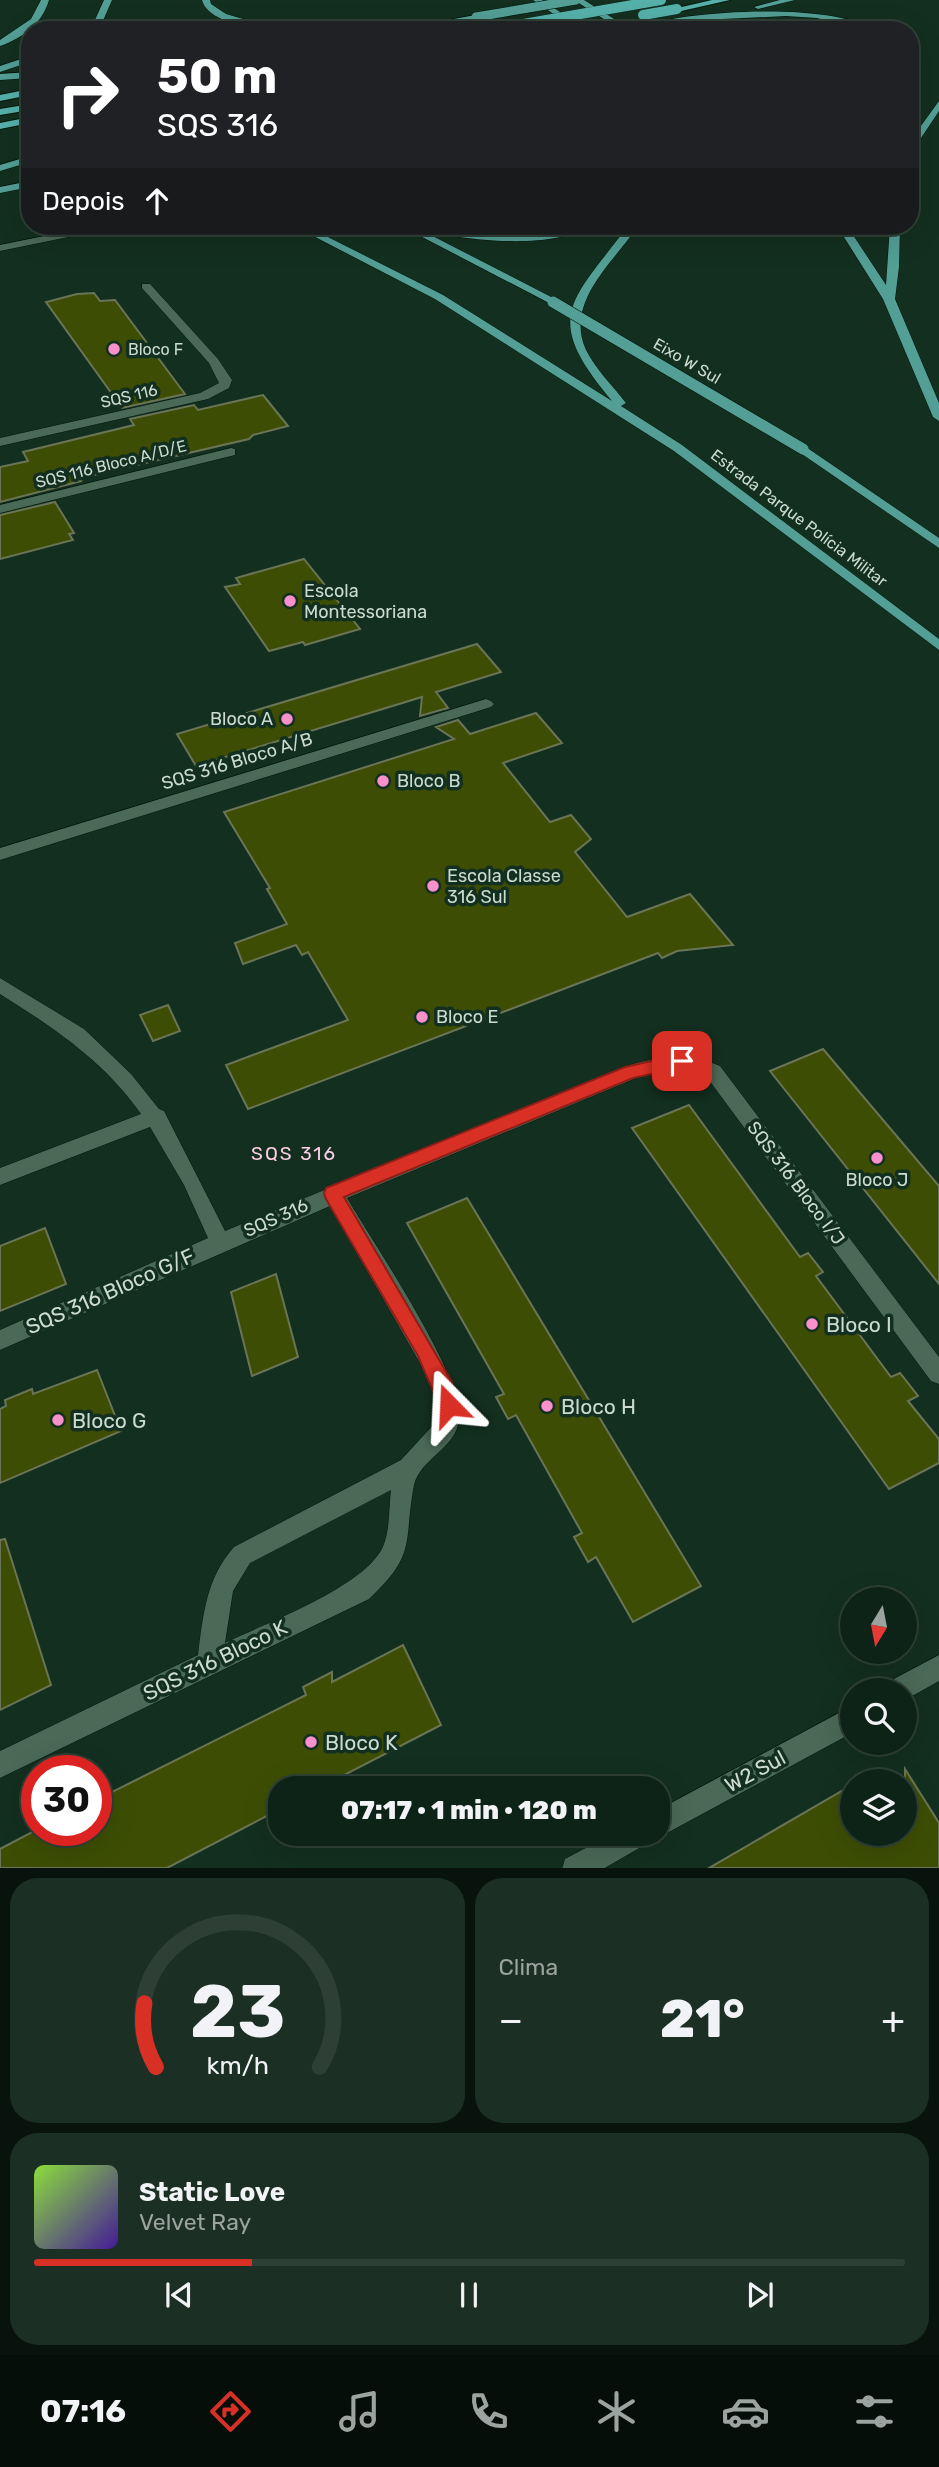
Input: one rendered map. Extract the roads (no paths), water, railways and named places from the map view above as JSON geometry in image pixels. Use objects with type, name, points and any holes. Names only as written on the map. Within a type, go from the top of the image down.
[{"type":"highway","points":[[542,21],[661,0]]},
{"type":"highway","points":[[608,21],[726,0]]},
{"type":"highway","points":[[0,98],[21,94]]},
{"type":"highway","points":[[0,111],[21,108]]},
{"type":"highway","points":[[0,125],[21,122]]},
{"type":"highway","points":[[0,135],[21,132]]},
{"type":"main road","points":[[34,21],[43,11],[45,0]]},
{"type":"main road","points":[[99,21],[108,0]]},
{"type":"main road","points":[[206,0],[207,5],[223,16],[242,21]]},
{"type":"main road","points":[[537,0],[569,21]]},
{"type":"main road","points":[[451,21],[577,0],[612,21]]},
{"type":"main road","points":[[680,21],[791,0]]},
{"type":"main road","points":[[710,16],[814,15],[837,21]]},
{"type":"main road","points":[[0,43],[21,31]]},
{"type":"main road","points":[[0,69],[21,62]]},
{"type":"main road","points":[[0,77],[21,76]]},
{"type":"main road","points":[[919,134],[939,104]]},
{"type":"main road","points":[[0,162],[21,160]]},
{"type":"main road","points":[[0,168],[21,162]]},
{"type":"main road","points":[[0,190],[21,186]]},
{"type":"main road","points":[[317,235],[439,297],[636,421]]},
{"type":"main road","name":"Eixo W Sul","points":[[423,235],[553,302],[803,449],[939,544]]},
{"type":"main road","points":[[489,235],[547,235]]},
{"type":"main road","points":[[626,235],[590,281],[575,307],[572,328],[582,352],[606,388],[636,421]]},
{"type":"main road","points":[[847,235],[864,265],[889,299],[939,417]]},
{"type":"main road","points":[[889,299],[894,267],[895,235]]},
{"type":"main road","name":"Estrada Parque Polícia Militar","points":[[636,421],[678,448],[939,646]]},
{"type":"street","points":[[0,248],[64,235]]},
{"type":"street","name":"SQS 116","points":[[0,442],[214,393],[225,385],[226,380],[206,353],[146,286]]},
{"type":"street","name":"SQS 116 Bloco A/D/E","points":[[0,509],[231,452]]},
{"type":"street","name":"SQS 316 Bloco A/B","points":[[0,854],[486,704]]},
{"type":"street","points":[[0,985],[76,1033],[131,1084],[157,1116],[200,1193],[220,1242]]},
{"type":"street","name":"SQS 316 Bloco I/J","points":[[618,1076],[652,1065],[682,1061],[713,1071],[939,1374]]},
{"type":"street","name":"SQS 316","points":[[220,1242],[618,1076]]},
{"type":"street","points":[[0,1177],[157,1116]]},
{"type":"street","points":[[210,1663],[222,1583],[231,1565],[242,1555],[409,1468],[443,1432],[448,1423],[449,1405],[442,1382],[333,1193]]},
{"type":"street","name":"SQS 316 Bloco G/F","points":[[0,1340],[220,1242]]},
{"type":"street","name":"SQS 316 Bloco K","points":[[0,1765],[369,1583],[396,1546],[401,1526],[403,1483],[409,1468]]},
{"type":"street","points":[[917,1680],[939,1667]]},
{"type":"street","name":"W2 Sul","points":[[670,1818],[840,1725]]},
{"type":"street","points":[[575,1868],[616,1846]]},
{"type":"place","name":"Bloco F","points":[[114,349]]},
{"type":"place","name":"Escola Montessoriana","points":[[290,601]]},
{"type":"place","name":"Bloco A","points":[[287,719]]},
{"type":"place","name":"Bloco B","points":[[383,781]]},
{"type":"place","name":"Escola Classe 316 Sul","points":[[433,886]]},
{"type":"place","name":"Bloco E","points":[[422,1017]]},
{"type":"place","name":"Bloco J","points":[[877,1158]]},
{"type":"place","name":"Bloco I","points":[[812,1324]]},
{"type":"place","name":"Bloco H","points":[[547,1406]]},
{"type":"place","name":"Bloco G","points":[[58,1420]]},
{"type":"place","name":"Bloco K","points":[[311,1742]]},
{"type":"district","name":"SQS 316","points":[[294,1153]]}]
